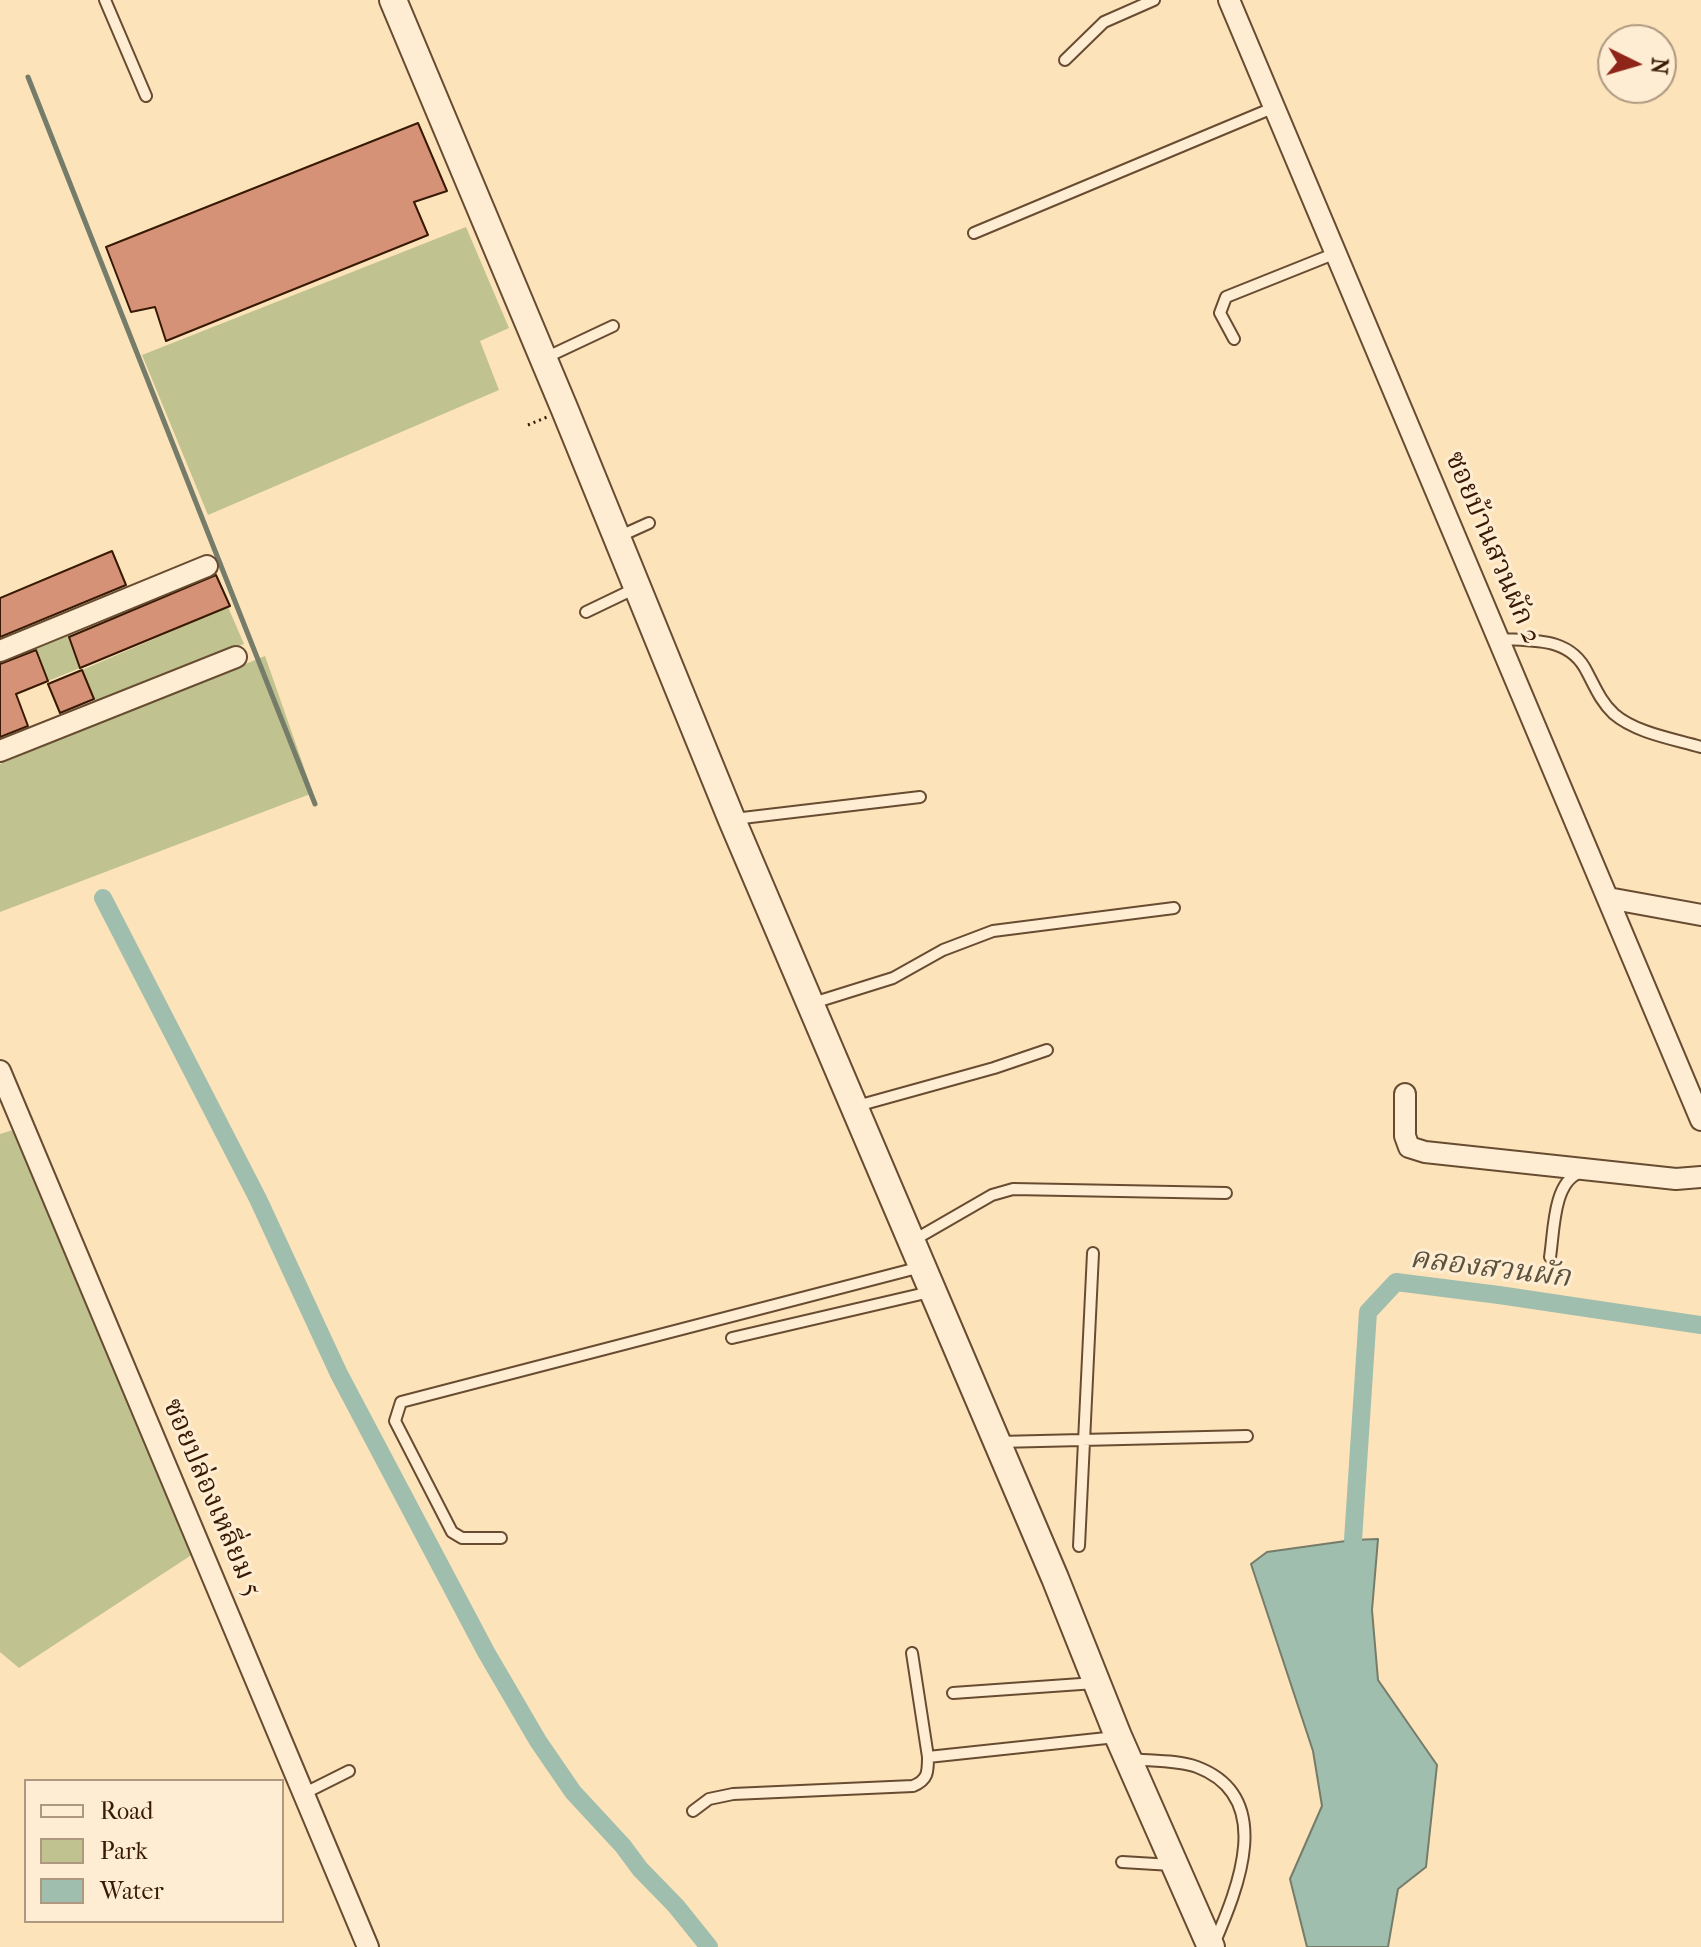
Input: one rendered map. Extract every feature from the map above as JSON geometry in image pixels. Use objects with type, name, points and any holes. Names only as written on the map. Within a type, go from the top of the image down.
[{"type":"street","points":[[393,0],[732,820],[923,1266],[1123,1748],[1212,1947]]},
{"type":"street","name":"ซอยบ้านสวนผัก 2","points":[[1229,0],[1701,1120]]},
{"type":"street","points":[[0,651],[207,566]]},
{"type":"street","points":[[0,751],[236,657]]},
{"type":"street","points":[[1608,898],[1701,915]]},
{"type":"street","name":"ซอยปล่องเหลี่ยม 5","points":[[0,1071],[9,1118],[368,1947]]},
{"type":"street","points":[[1405,1094],[1405,1136],[1409,1147],[1425,1152],[1676,1179],[1701,1177]]},
{"type":"lane","points":[[105,0],[146,96]]},
{"type":"lane","points":[[1065,60],[1104,22],[1154,0]]},
{"type":"lane","points":[[974,233],[1275,107]]},
{"type":"lane","points":[[1234,339],[1220,313],[1226,297],[1336,253]]},
{"type":"lane","points":[[543,359],[613,326]]},
{"type":"lane","points":[[616,538],[649,523]]},
{"type":"lane","points":[[586,612],[636,588]]},
{"type":"lane","points":[[1500,639],[1555,642],[1572,651],[1585,667],[1601,699],[1616,715],[1637,726],[1701,747]]},
{"type":"lane","points":[[732,820],[920,797]]},
{"type":"lane","points":[[811,1003],[893,978],[943,950],[993,931],[1174,908]]},
{"type":"lane","points":[[855,1107],[1047,1050]]},
{"type":"lane","points":[[1550,1257],[1563,1188],[1569,1177],[1588,1170]]},
{"type":"lane","points":[[912,1241],[992,1195],[1013,1189],[1226,1193]]},
{"type":"lane","points":[[1079,1546],[1093,1253]]},
{"type":"lane","points":[[501,1538],[462,1538],[452,1532],[395,1421],[401,1402],[923,1266]]},
{"type":"lane","points":[[732,1338],[932,1292]]},
{"type":"lane","points":[[997,1442],[1247,1436]]},
{"type":"lane","points":[[693,1811],[709,1799],[733,1794],[913,1786],[921,1783],[928,1774],[928,1757],[912,1653]]},
{"type":"lane","points":[[953,1693],[1097,1682]]},
{"type":"lane","points":[[928,1757],[1123,1748],[1195,1766],[1225,1781],[1242,1808],[1245,1836],[1233,1899],[1212,1947]]},
{"type":"lane","points":[[303,1794],[349,1771]]},
{"type":"lane","points":[[1122,1862],[1174,1865]]},
{"type":"green space","points":[[466,227],[509,328],[480,341],[499,390],[208,515],[142,355]]},
{"type":"green space","points":[[228,607],[244,644],[96,705],[82,670]]},
{"type":"green space","points":[[67,632],[80,668],[48,681],[35,645]]},
{"type":"green space","points":[[265,656],[313,793],[0,912],[0,764]]},
{"type":"green space","points":[[13,1130],[193,1554],[19,1668],[0,1652],[0,1134]]},
{"type":"water","points":[[1378,1539],[1372,1610],[1378,1680],[1437,1765],[1426,1867],[1398,1889],[1388,1947],[1307,1947],[1290,1879],[1322,1806],[1313,1751],[1251,1564],[1267,1552]]},
{"type":"building","points":[[418,123],[447,191],[414,202],[428,235],[166,341],[155,307],[131,312],[106,247]]},
{"type":"building","points":[[112,551],[126,585],[0,637],[0,598]]},
{"type":"building","points":[[216,575],[230,606],[80,668],[69,637]]},
{"type":"building","points":[[36,650],[48,681],[16,694],[28,726],[0,737],[0,664]]},
{"type":"building","points":[[82,670],[94,699],[60,713],[48,684]]},
{"type":"waterway","points":[[28,77],[315,804]]},
{"type":"waterway","points":[[103,898],[258,1199],[339,1374],[486,1652],[538,1741],[573,1792],[709,1947]]},
{"type":"waterway","name":"คลองสวนผัก","points":[[1353,1540],[1368,1312],[1396,1282],[1701,1325]]}]
